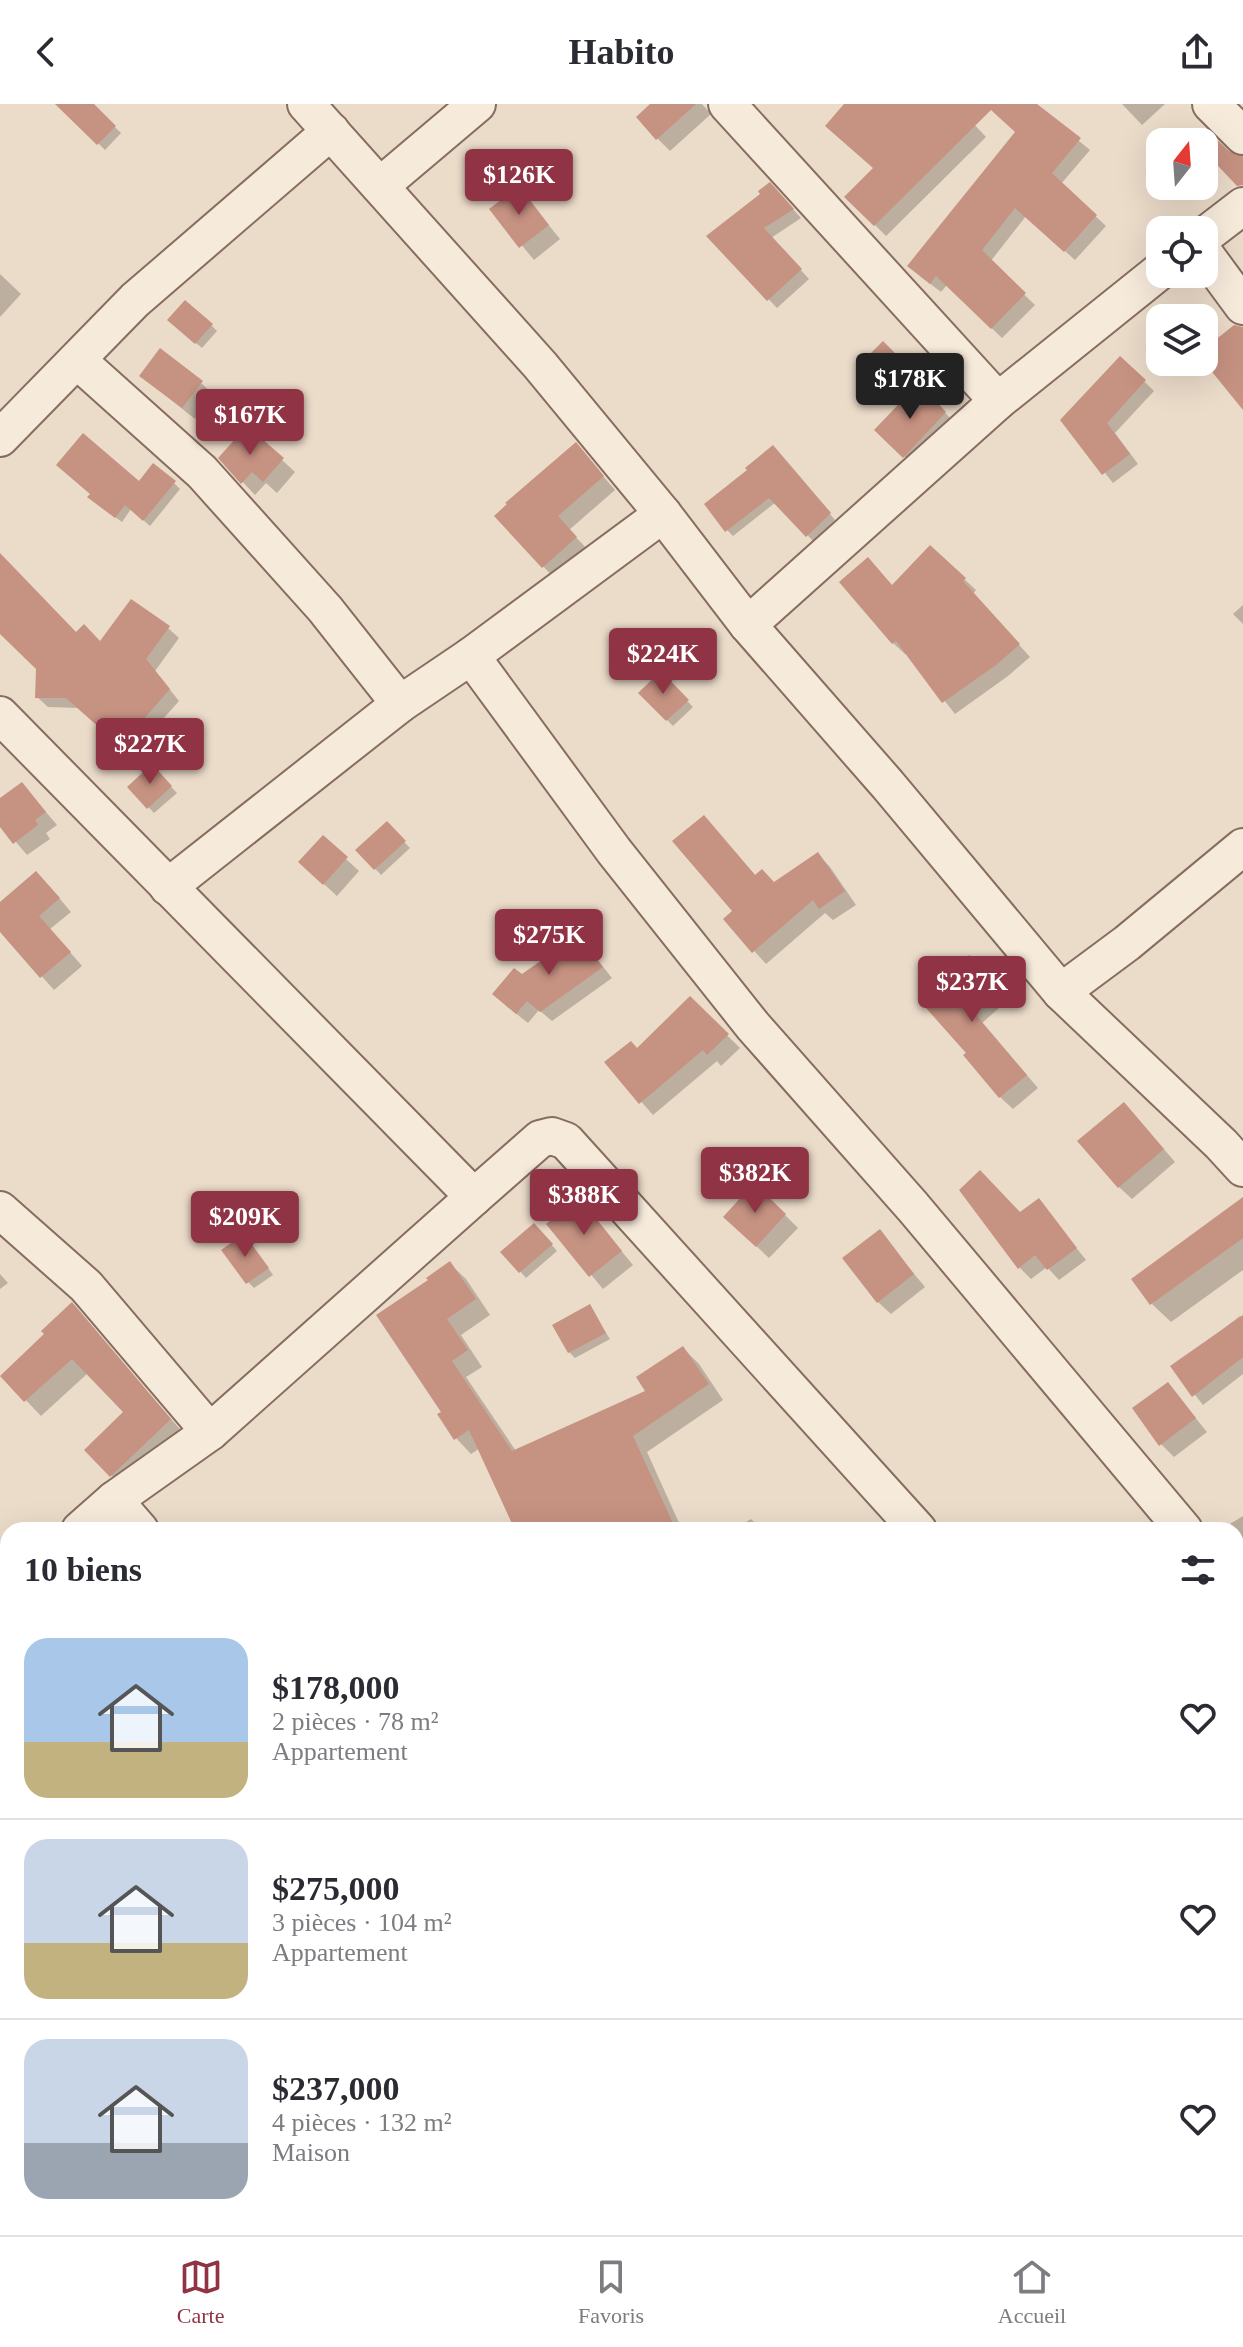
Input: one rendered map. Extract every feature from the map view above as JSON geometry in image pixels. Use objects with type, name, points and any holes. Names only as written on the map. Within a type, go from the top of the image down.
[{"type":"street","points":[[306,104],[540,365],[663,514],[748,625],[888,785],[1061,992],[1243,1168]]},
{"type":"street","points":[[380,186],[477,104]]},
{"type":"street","points":[[727,104],[998,401]]},
{"type":"street","points":[[1211,104],[1243,136]]},
{"type":"street","points":[[0,438],[135,300],[331,131]]},
{"type":"street","points":[[1218,225],[1243,206]]},
{"type":"street","points":[[1218,272],[1243,306]]},
{"type":"street","points":[[748,625],[998,401],[1146,282]]},
{"type":"street","points":[[77,360],[202,472],[325,609],[400,704]]},
{"type":"street","points":[[168,887],[400,704],[471,656],[663,514]]},
{"type":"street","points":[[471,656],[614,851],[753,1026],[913,1207],[1177,1522]]},
{"type":"street","points":[[0,715],[474,1197]]},
{"type":"street","points":[[1061,992],[1127,943],[1243,847]]},
{"type":"street","points":[[89,1522],[114,1500],[210,1432],[540,1139],[552,1136],[566,1141],[911,1522]]},
{"type":"street","points":[[0,1210],[86,1286],[210,1432]]},
{"type":"street","points":[[114,1500],[133,1522]]},
{"type":"building","points":[[55,104],[94,104],[116,126],[97,145]]},
{"type":"building","points":[[650,104],[696,104],[656,140],[636,117]]},
{"type":"building","points":[[844,104],[1037,104],[1081,138],[1052,173],[1097,215],[1064,252],[1015,208],[982,250],[1026,293],[991,329],[936,276],[930,284],[907,266],[1015,132],[991,110],[874,226],[844,197],[873,168],[825,126]]},
{"type":"building","points":[[1218,141],[1229,151],[1243,156],[1243,185],[1237,186],[1218,166]]},
{"type":"building","points":[[770,182],[794,209],[764,228],[802,269],[767,301],[706,236],[760,194],[758,191]]},
{"type":"building","points":[[519,186],[549,225],[519,248],[489,209]]},
{"type":"building","points":[[185,300],[213,324],[195,344],[167,320]]},
{"type":"building","points":[[1234,325],[1243,327],[1243,410],[1215,376],[1218,376],[1218,338]]},
{"type":"building","points":[[883,341],[914,372],[895,391],[864,360]]},
{"type":"building","points":[[160,348],[203,381],[182,408],[139,376]]},
{"type":"building","points":[[1120,356],[1146,380],[1107,423],[1130,454],[1102,475],[1060,420]]},
{"type":"building","points":[[919,383],[946,412],[903,458],[874,430]]},
{"type":"building","points":[[247,426],[284,458],[263,482],[252,472],[241,484],[218,458]]},
{"type":"building","points":[[83,433],[139,481],[153,463],[176,481],[143,521],[125,505],[115,518],[87,497],[90,494],[56,465]]},
{"type":"building","points":[[576,442],[604,476],[558,516],[577,537],[542,568],[494,516]]},
{"type":"building","points":[[773,445],[831,513],[806,537],[769,498],[725,532],[704,504]]},
{"type":"building","points":[[930,545],[966,578],[963,581],[1020,644],[942,703],[896,641],[892,644],[839,582],[868,557],[892,585]]},
{"type":"building","points":[[0,553],[76,632],[84,624],[100,641],[131,599],[170,626],[146,659],[170,689],[120,746],[66,698],[35,698],[36,669],[0,634]]},
{"type":"building","points":[[661,671],[689,700],[666,721],[638,693]]},
{"type":"building","points":[[152,764],[172,786],[147,809],[127,787]]},
{"type":"building","points":[[22,782],[46,812],[35,820],[38,825],[13,844],[0,827],[0,798]]},
{"type":"building","points":[[704,815],[755,875],[762,869],[774,882],[818,852],[845,891],[819,909],[813,900],[752,953],[723,919],[732,911],[672,841]]},
{"type":"building","points":[[387,821],[406,841],[374,870],[355,850]]},
{"type":"building","points":[[323,835],[348,857],[323,885],[298,862]]},
{"type":"building","points":[[36,871],[60,898],[39,916],[71,952],[40,978],[0,932],[0,902]]},
{"type":"building","points":[[579,934],[603,967],[540,1012],[527,1001],[516,1014],[492,994],[514,968],[522,974]]},
{"type":"building","points":[[969,955],[997,986],[971,1009],[1027,1075],[999,1098],[963,1055],[966,1053],[918,999]]},
{"type":"building","points":[[690,996],[729,1034],[707,1055],[703,1050],[639,1104],[604,1062],[631,1041],[637,1048]]},
{"type":"building","points":[[1124,1102],[1164,1149],[1118,1188],[1077,1141]]},
{"type":"building","points":[[980,1170],[1020,1212],[1039,1198],[1077,1248],[1047,1270],[1035,1255],[1018,1269],[959,1190]]},
{"type":"building","points":[[754,1183],[786,1214],[756,1247],[723,1217]]},
{"type":"building","points":[[579,1197],[622,1251],[589,1277],[546,1224]]},
{"type":"building","points":[[1243,1197],[1243,1238],[1150,1305],[1131,1279]]},
{"type":"building","points":[[534,1223],[553,1244],[519,1273],[500,1252]]},
{"type":"building","points":[[880,1229],[914,1274],[877,1303],[842,1258]]},
{"type":"building","points":[[244,1234],[269,1268],[246,1284],[221,1250]]},
{"type":"building","points":[[450,1261],[476,1299],[447,1319],[468,1350],[452,1361],[512,1451],[645,1391],[636,1377],[683,1346],[709,1384],[633,1436],[672,1522],[511,1522],[469,1430],[454,1440],[437,1414],[441,1412],[376,1315],[428,1280],[426,1278]]},
{"type":"building","points":[[72,1302],[171,1419],[110,1477],[84,1450],[123,1412],[72,1359],[24,1402],[0,1376]]},
{"type":"building","points":[[590,1304],[606,1333],[568,1353],[552,1325]]},
{"type":"building","points":[[1243,1315],[1243,1357],[1192,1397],[1170,1366]]},
{"type":"building","points":[[1168,1382],[1196,1418],[1159,1446],[1132,1408]]}]
